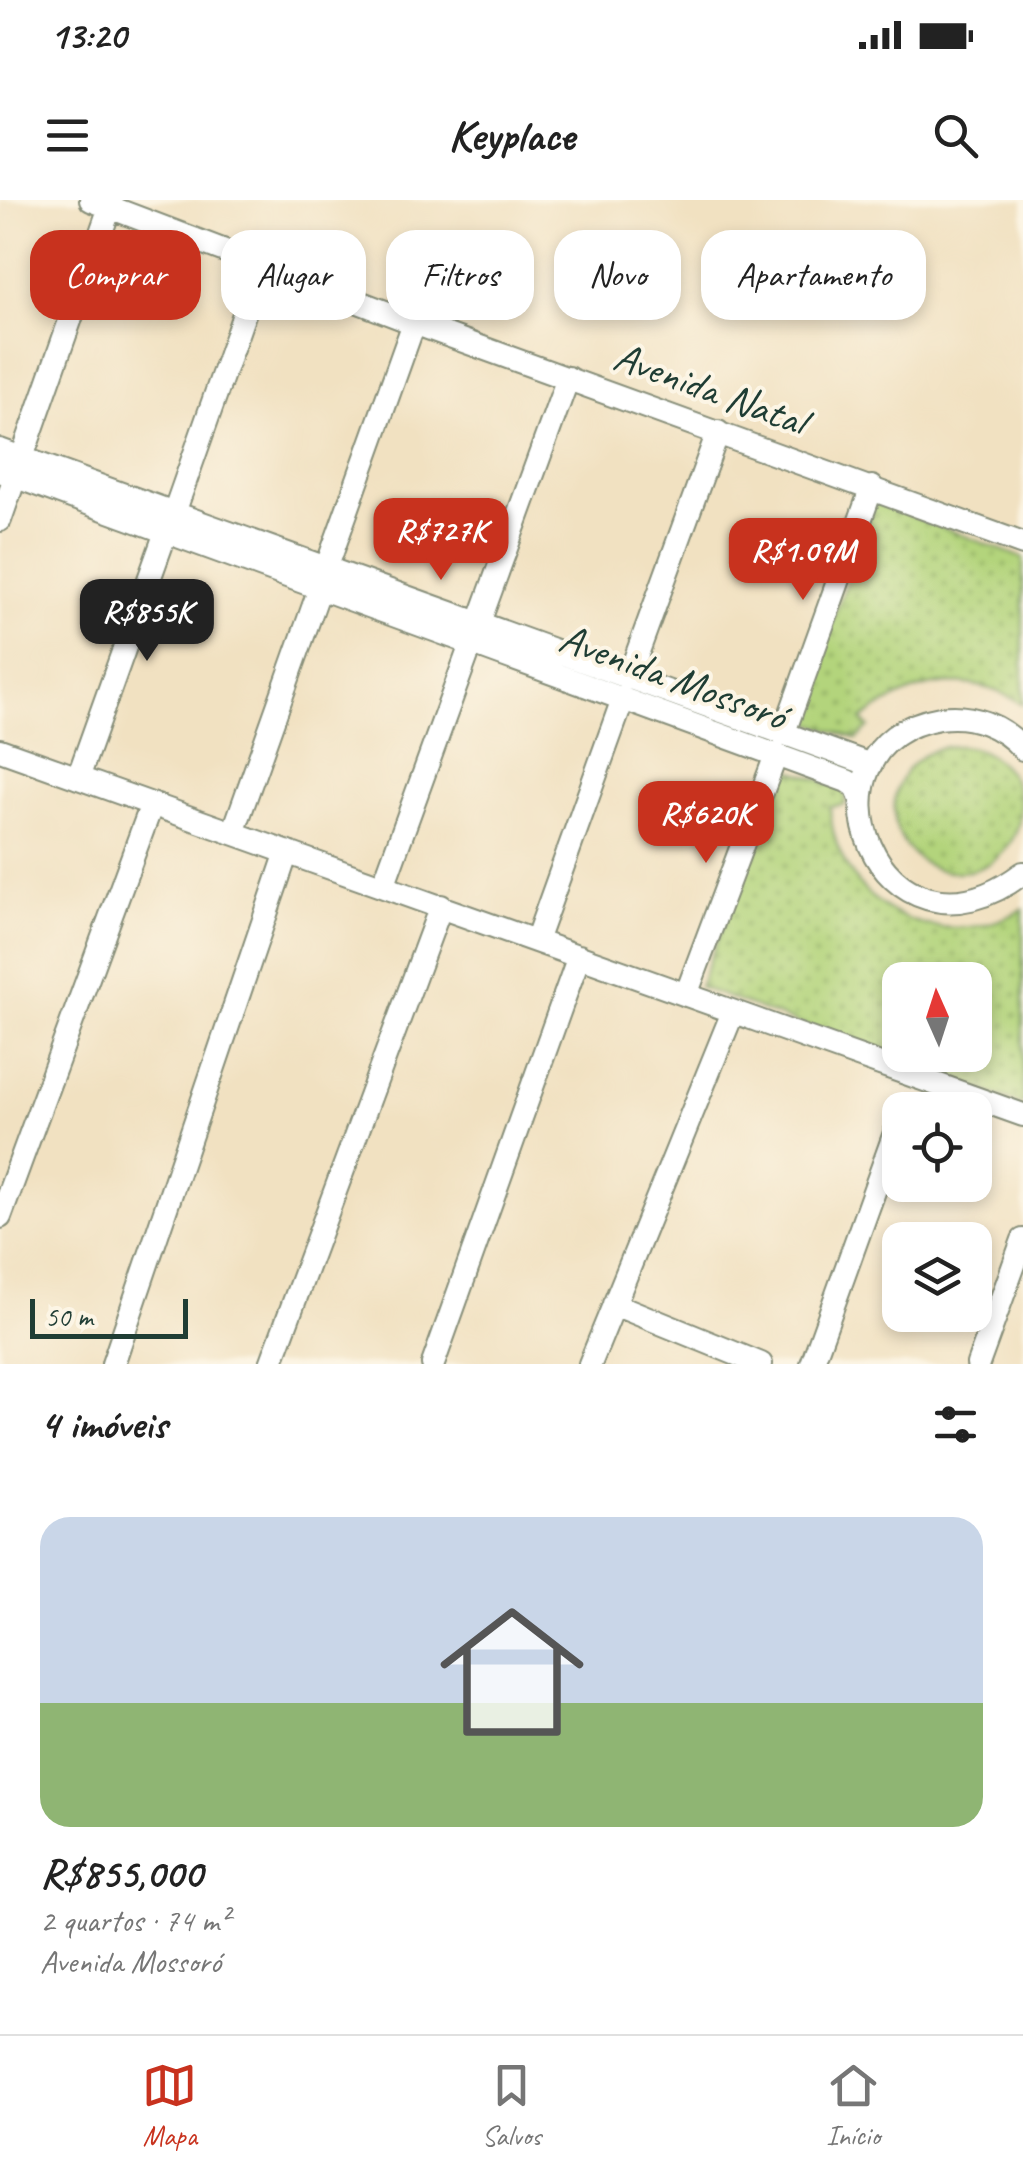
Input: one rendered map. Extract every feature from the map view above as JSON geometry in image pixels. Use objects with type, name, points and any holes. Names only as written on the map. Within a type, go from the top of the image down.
[{"type":"street","name":"Avenida Natal","points":[[101,203],[221,250]]},
{"type":"street","points":[[0,520],[9,464],[101,203]]},
{"type":"street","name":"Avenida Natal","points":[[366,305],[1023,544]]},
{"type":"street","points":[[78,778],[242,320]]},
{"type":"street","points":[[233,833],[414,323]]},
{"type":"street","points":[[383,886],[568,378]]},
{"type":"street","points":[[536,940],[718,432]]},
{"type":"street","name":"Avenida Mossoró","points":[[9,464],[779,745],[856,786],[861,799]]},
{"type":"street","points":[[686,996],[872,487]]},
{"type":"street","points":[[1023,749],[995,726],[972,719],[925,721],[885,746],[871,766],[861,799],[861,820],[868,847],[884,871],[906,889],[934,900],[962,901],[1001,890],[1023,873]]},
{"type":"street","points":[[779,745],[871,766]]},
{"type":"street","points":[[3,760],[78,778],[1023,1116]]},
{"type":"street","points":[[0,1217],[152,804]]},
{"type":"street","points":[[113,1364],[287,852]]},
{"type":"street","points":[[272,1364],[440,906]]},
{"type":"street","points":[[433,1364],[579,956]]},
{"type":"street","points":[[590,1364],[733,1012]]},
{"type":"street","points":[[910,1092],[915,1077]]},
{"type":"street","points":[[812,1364],[882,1169]]},
{"type":"street","points":[[978,1364],[1023,1240]]},
{"type":"street","points":[[614,1304],[761,1364]]},
{"type":"green space","points":[[875,502],[1023,558],[1023,704],[980,686],[939,684],[900,696],[861,720],[869,727],[857,739],[798,719]]},
{"type":"green space","points":[[957,746],[981,751],[1001,765],[1015,785],[1020,809],[1015,833],[1001,853],[981,867],[957,872],[933,867],[913,853],[899,833],[894,809],[899,785],[913,765],[933,751]]},
{"type":"green space","points":[[784,768],[845,788],[845,805],[830,807],[836,842],[850,872],[871,896],[896,914],[926,925],[958,928],[991,923],[1023,909],[1023,1105],[932,1072],[992,1072],[992,962],[882,962],[882,1054],[699,987]]}]
